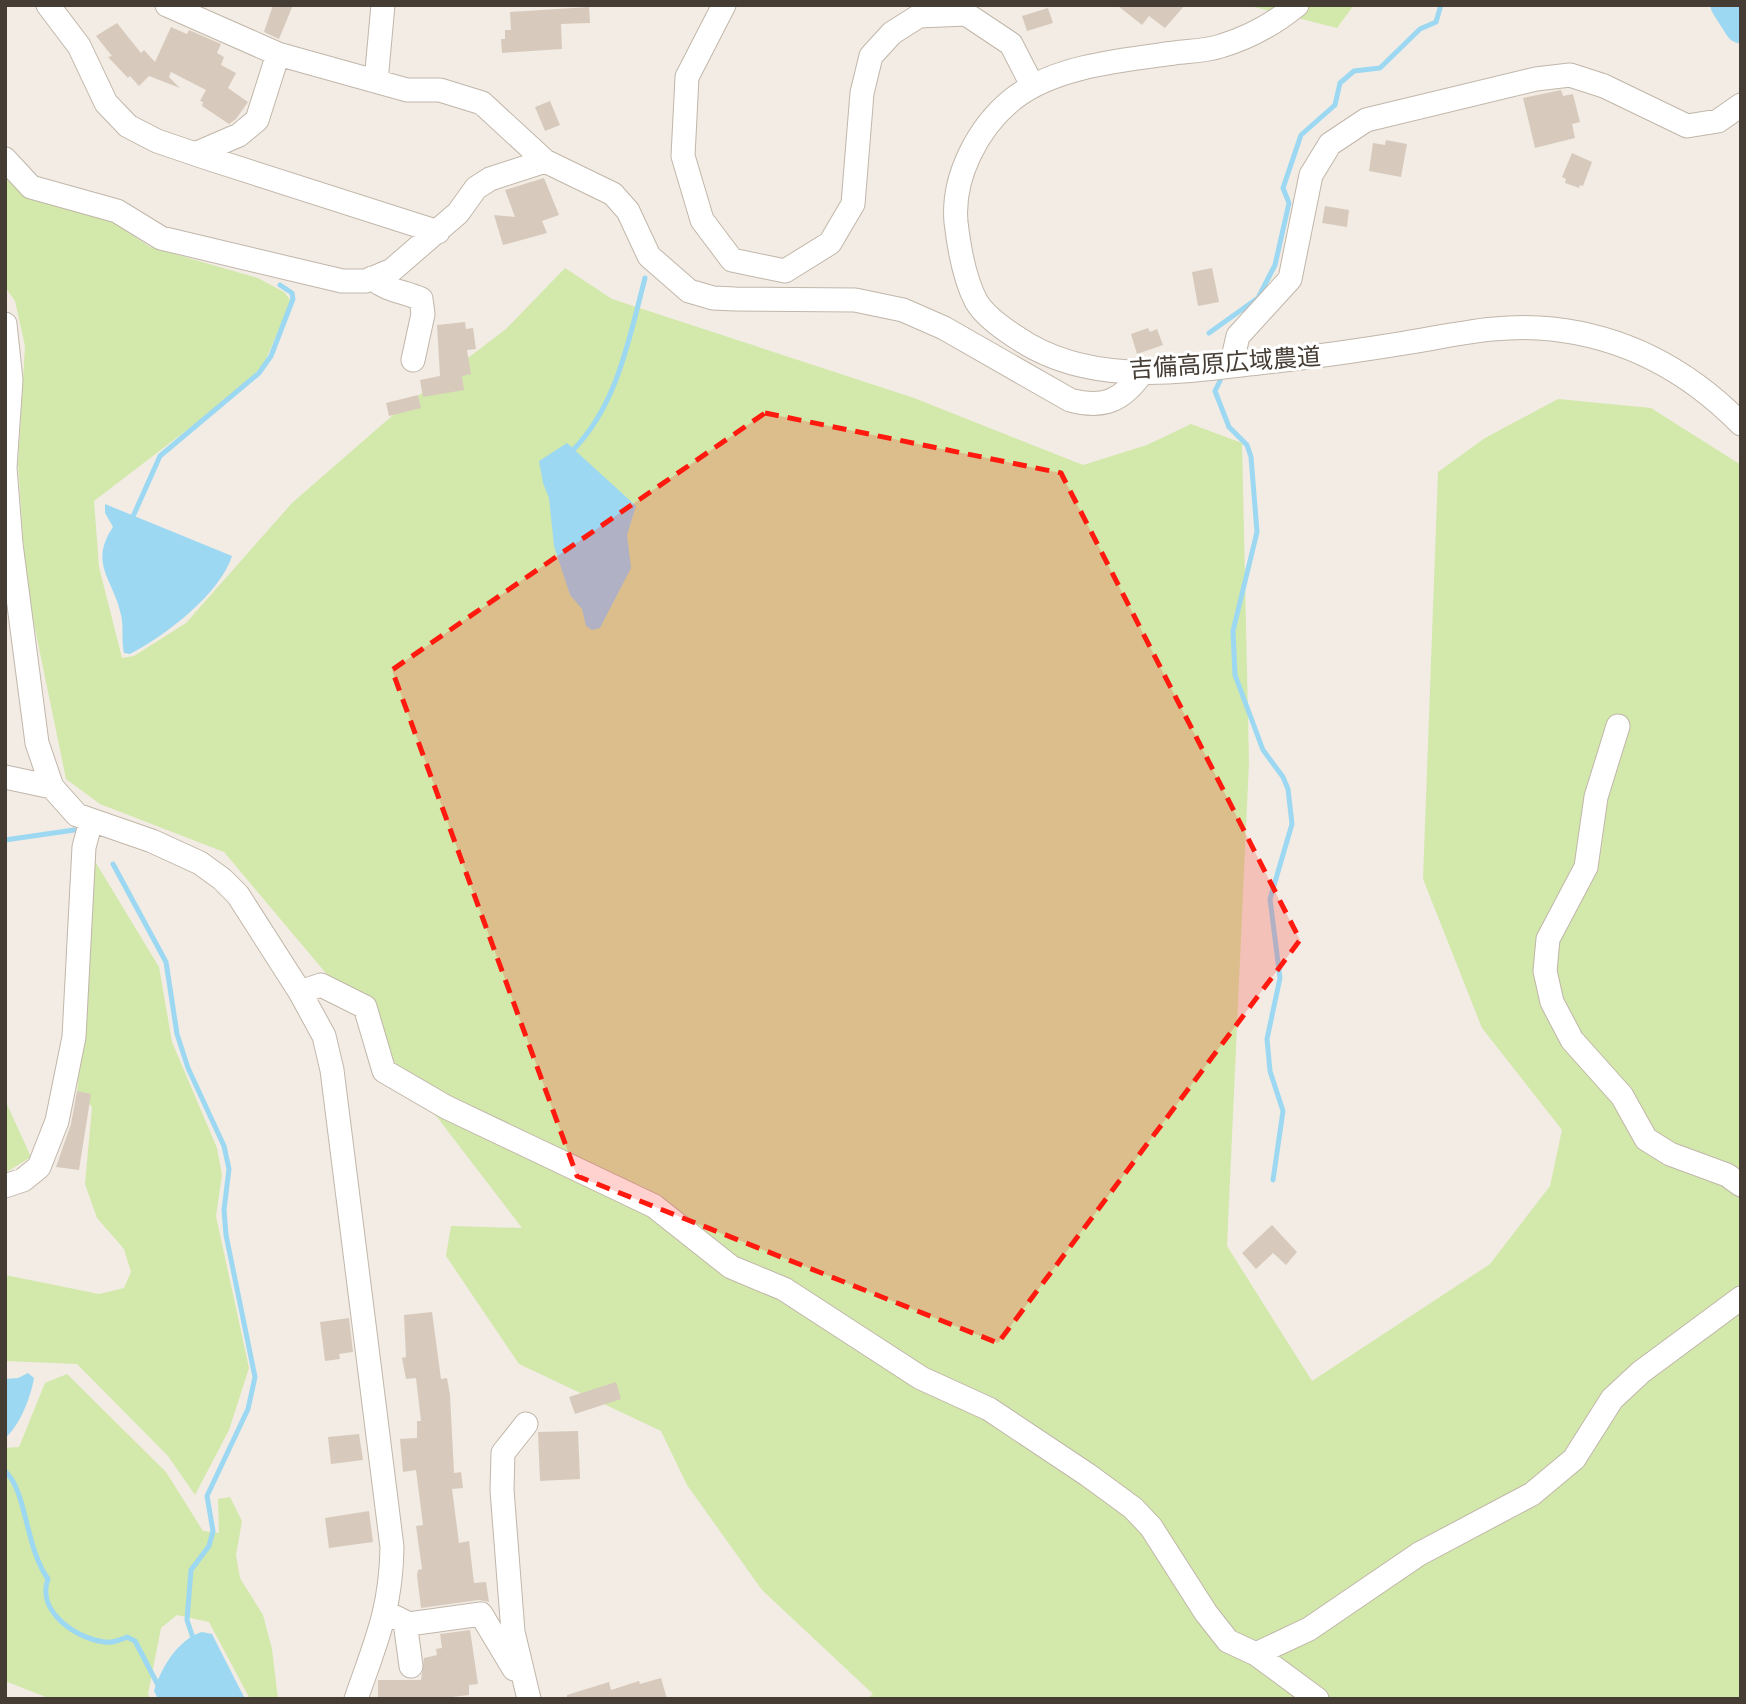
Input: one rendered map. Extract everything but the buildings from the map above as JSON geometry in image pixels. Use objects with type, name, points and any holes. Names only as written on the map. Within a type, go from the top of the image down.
[{"type":"street","points":[[48,5],[79,46],[106,103],[128,126],[157,141],[195,154],[438,232]]},
{"type":"street","points":[[167,5],[278,54],[407,90],[440,90],[482,103],[545,161],[613,194],[628,211],[649,256],[689,291],[724,299],[855,300],[903,310],[944,328],[1070,400],[1086,405],[1108,404],[1130,391],[1142,373]]},
{"type":"street","points":[[376,81],[383,5]]},
{"type":"street","points":[[724,5],[687,77],[683,156],[702,220],[732,261],[785,271],[830,243],[853,204],[862,93],[871,57],[892,33],[919,16],[966,14],[1011,44],[1032,85]]},
{"type":"street","name":"吉備高原広域農道","points":[[1297,5],[1277,22],[1219,47],[1099,64],[1032,85],[1011,100],[986,128],[955,195],[959,251],[976,302],[1001,327],[1055,359],[1089,368],[1142,373],[1338,355],[1478,330],[1549,328],[1602,336],[1643,353],[1718,401],[1741,424]]},
{"type":"street","points":[[195,154],[239,135],[257,120],[278,54]]},
{"type":"street","points":[[1231,366],[1238,336],[1290,279],[1311,175],[1331,144],[1366,120],[1536,79],[1570,75],[1604,86],[1687,126],[1718,121],[1741,105]]},
{"type":"street","points":[[5,159],[32,187],[117,211],[161,238],[342,281],[372,278],[392,270],[458,213],[476,188],[490,179],[545,161]]},
{"type":"street","points":[[372,278],[386,289],[405,291],[421,299],[422,314],[413,360]]},
{"type":"street","points":[[5,324],[11,380],[5,467],[11,544],[37,743],[52,787],[63,803],[77,815],[152,841],[200,863],[222,879],[237,895],[300,992],[324,1036],[332,1070],[392,1547],[391,1583],[396,1617],[411,1666]]},
{"type":"street","points":[[1618,726],[1596,797],[1586,867],[1548,939],[1545,971],[1552,1002],[1572,1040],[1622,1096],[1646,1139],[1670,1154],[1727,1175],[1741,1185]]},
{"type":"street","points":[[5,778],[52,787]]},
{"type":"street","points":[[5,1186],[23,1180],[39,1167],[57,1121],[74,1037],[84,847],[91,821]]},
{"type":"street","points":[[300,992],[321,985],[365,1007],[384,1071],[446,1107],[654,1206],[731,1267],[784,1290],[921,1378],[989,1409],[1088,1475],[1133,1508],[1150,1527],[1206,1614],[1228,1641],[1256,1654],[1317,1699]]},
{"type":"street","points":[[1256,1654],[1309,1629],[1419,1554],[1532,1494],[1574,1459],[1612,1399],[1641,1372],[1741,1298]]},
{"type":"street","points":[[526,1424],[503,1453],[502,1490],[513,1632],[527,1693]]},
{"type":"street","points":[[396,1617],[481,1614],[527,1693]]},
{"type":"street","points":[[356,1699],[396,1617]]},
{"type":"highlighted area","points":[[765,413],[1061,473],[1300,940],[998,1343],[577,1176],[392,670]]},
{"type":"green space","points":[[1247,5],[1354,5],[1337,28]]},
{"type":"green space","points":[[5,171],[25,197],[105,217],[150,247],[258,278],[284,292],[291,301],[263,366],[217,407],[94,501],[99,567],[122,658],[134,656],[186,623],[292,503],[393,415],[506,329],[565,268],[612,299],[914,398],[1083,465],[1147,445],[1191,424],[1242,443],[1249,762],[1227,1246],[1312,1381],[1490,1264],[1550,1186],[1562,1130],[1482,1028],[1423,879],[1438,472],[1485,438],[1558,399],[1651,408],[1741,465],[1741,1699],[866,1699],[873,1694],[762,1590],[687,1485],[661,1431],[519,1364],[446,1256],[451,1226],[522,1228],[335,984],[224,852],[100,804],[66,779],[26,585],[18,464],[25,346],[15,301],[5,287]]},
{"type":"green space","points":[[93,858],[159,967],[172,1042],[217,1148],[222,1175],[216,1216],[249,1368],[229,1430],[195,1495],[168,1456],[77,1364],[5,1361],[5,1275],[99,1294],[124,1288],[131,1272],[124,1249],[97,1218],[85,1184],[92,1107],[77,1091],[86,1018]]},
{"type":"green space","points":[[5,1100],[31,1157],[5,1173]]},
{"type":"green space","points":[[67,1374],[166,1472],[203,1531],[219,1533],[218,1499],[230,1497],[242,1521],[236,1555],[240,1578],[263,1615],[272,1649],[278,1699],[250,1699],[209,1622],[177,1615],[161,1628],[148,1694],[150,1699],[51,1699],[5,1681],[5,1448],[19,1447],[45,1383]]},
{"type":"water","points":[[567,443],[636,506],[627,535],[631,568],[600,628],[592,630],[586,626],[582,609],[570,595],[554,546],[549,498],[539,461]]},
{"type":"water","points":[[105,504],[232,556],[226,570],[204,599],[174,625],[130,654],[124,653],[121,615],[103,562],[106,540],[113,527],[105,513]]},
{"type":"water","points":[[28,1373],[34,1378],[27,1402],[20,1418],[5,1438],[5,1379],[18,1378]]},
{"type":"water","points":[[202,1632],[212,1634],[245,1699],[158,1699],[154,1691],[166,1664],[185,1641]]},
{"type":"waterway","points":[[1209,333],[1258,298],[1275,265],[1289,203],[1283,188],[1301,135],[1335,105],[1340,83],[1354,71],[1380,68],[1420,29],[1436,22],[1441,5]]},
{"type":"waterway","points":[[1727,5],[1741,27]]},
{"type":"waterway","points":[[571,452],[587,434],[610,393],[627,348],[645,278]]},
{"type":"waterway","points":[[131,521],[160,456],[259,373],[271,356],[293,299],[292,293],[280,285]]},
{"type":"waterway","points":[[1220,381],[1215,391],[1229,427],[1247,445],[1251,457],[1257,532],[1233,631],[1235,675],[1263,750],[1283,777],[1288,789],[1292,824],[1270,899],[1280,978],[1267,1039],[1270,1071],[1283,1111],[1273,1180]]},
{"type":"waterway","points":[[5,840],[74,830]]},
{"type":"waterway","points":[[113,864],[166,962],[177,1034],[188,1068],[224,1146],[229,1169],[224,1210],[226,1235],[255,1377],[248,1409],[207,1496],[213,1531],[209,1546],[191,1570],[187,1620],[194,1641]]},
{"type":"waterway","points":[[5,1471],[18,1492],[40,1566],[48,1579],[46,1591],[53,1612],[71,1629],[94,1640],[111,1642],[127,1637],[135,1641],[160,1689]]}]
